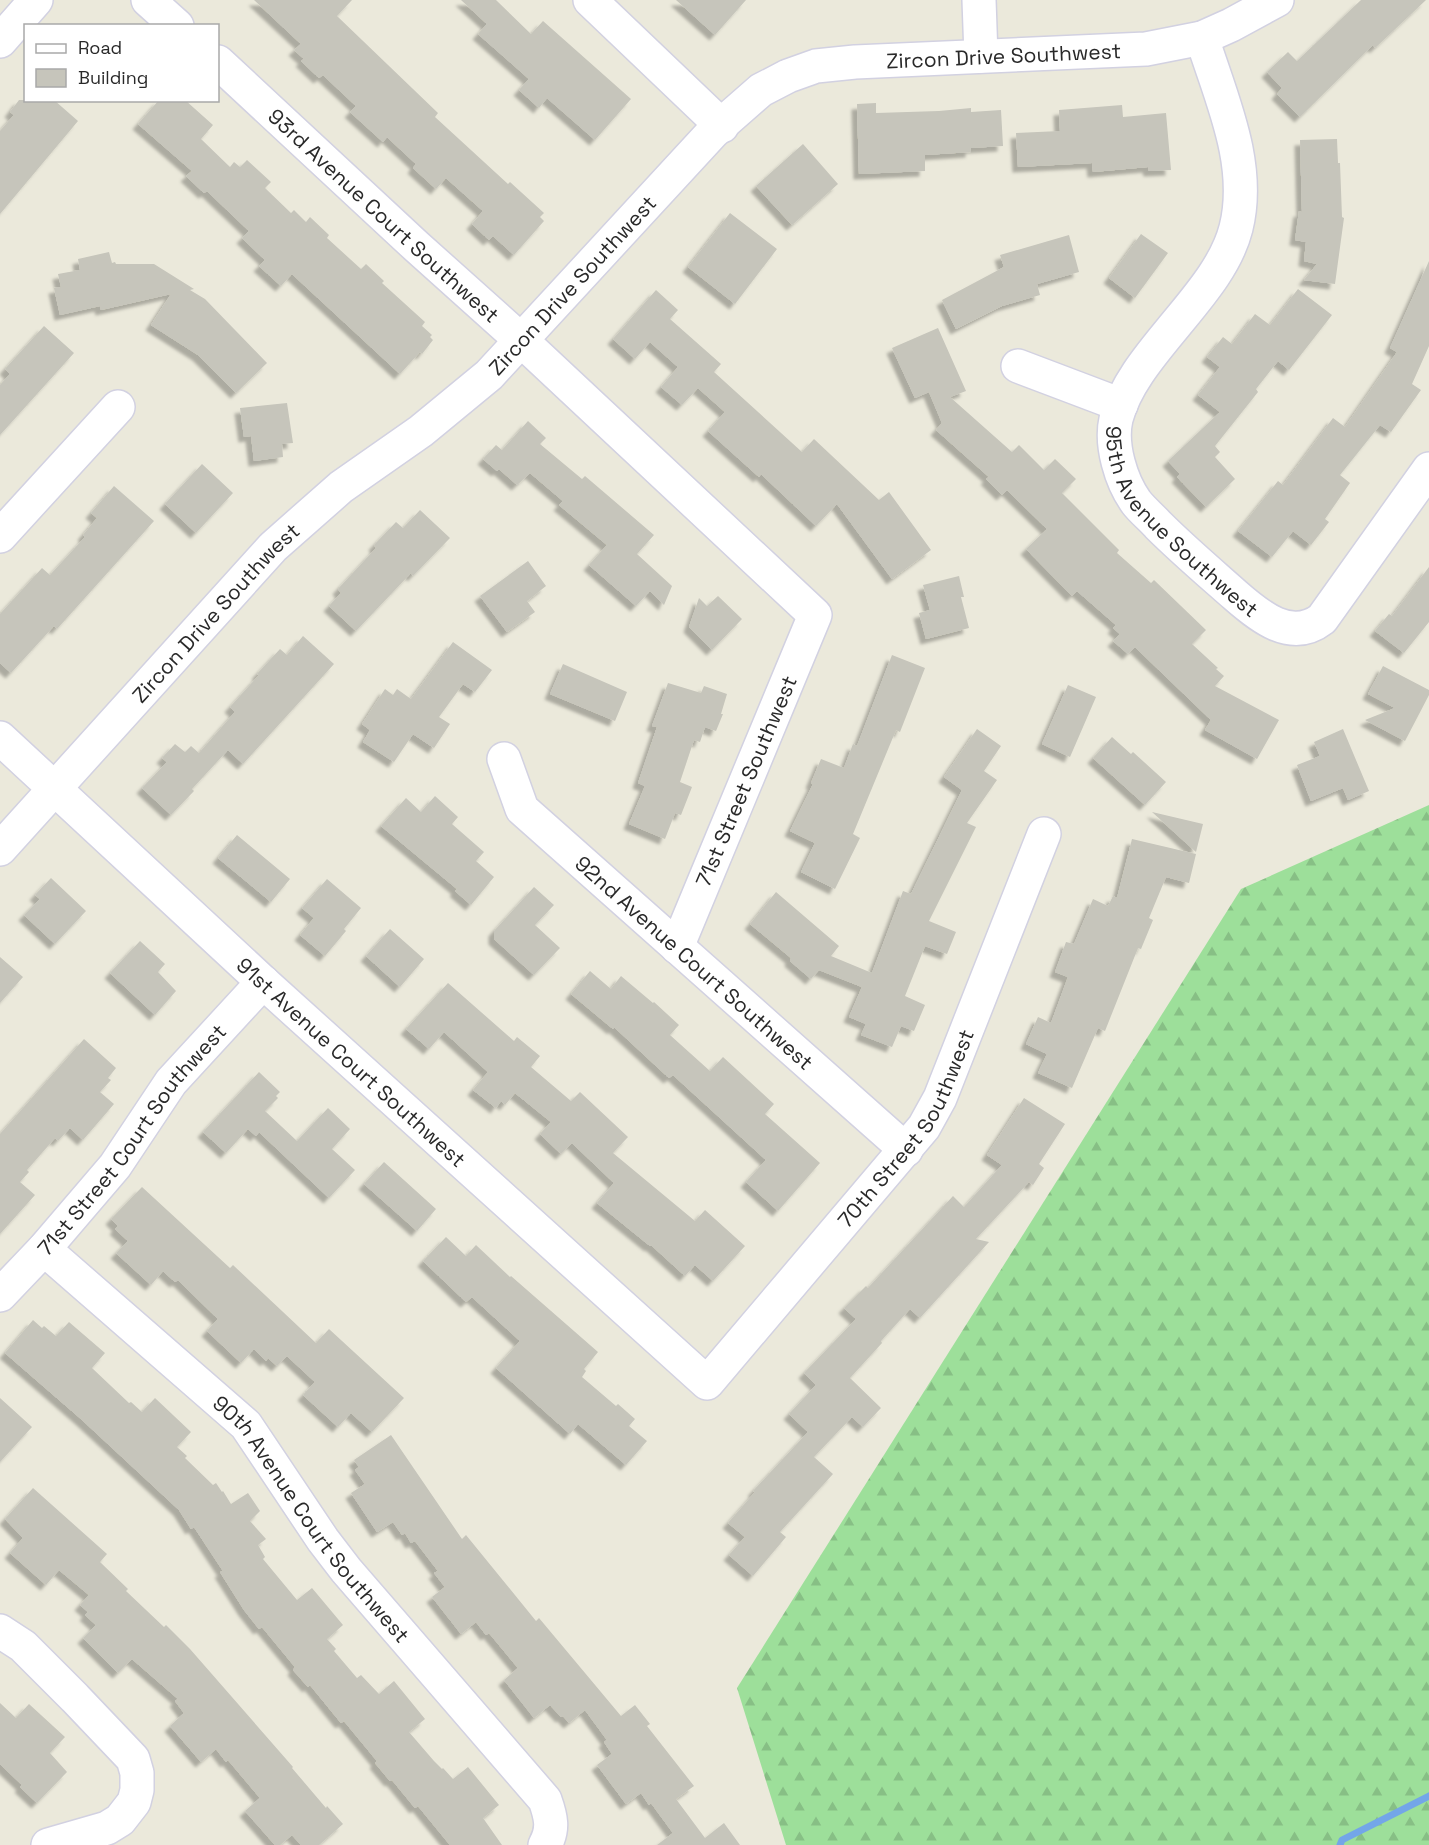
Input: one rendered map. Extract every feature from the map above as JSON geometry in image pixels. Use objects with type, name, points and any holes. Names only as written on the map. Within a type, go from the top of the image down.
[{"type":"street","points":[[0,41],[36,0]]},
{"type":"street","points":[[148,0],[175,24]]},
{"type":"street","points":[[590,0],[722,126]]},
{"type":"street","points":[[979,0],[981,56]]},
{"type":"street","name":"Zircon Drive Southwest","points":[[0,849],[273,547],[341,487],[421,431],[481,382],[522,341],[713,132],[761,90],[788,76],[816,66],[1146,49],[1202,38],[1276,0]]},
{"type":"street","points":[[1121,405],[1142,369],[1220,267],[1236,228],[1241,186],[1239,160],[1202,38]]},
{"type":"street","name":"93rd Avenue Court Southwest","points":[[219,63],[407,238],[522,341],[815,615]]},
{"type":"street","name":"95th Avenue Southwest","points":[[1018,366],[1121,405],[1116,421],[1115,446],[1128,490],[1137,503],[1174,541],[1252,609],[1270,622],[1283,627],[1301,629],[1312,627],[1322,619],[1429,469]]},
{"type":"street","points":[[0,536],[118,407]]},
{"type":"street","name":"71st Street Southwest","points":[[677,947],[815,615]]},
{"type":"street","name":"91st Avenue Court Southwest","points":[[0,738],[263,982],[707,1383]]},
{"type":"street","name":"92nd Avenue Court Southwest","points":[[504,759],[522,809],[906,1150]]},
{"type":"street","name":"70th Street Southwest","points":[[707,1383],[924,1127],[940,1098],[1044,834]]},
{"type":"street","name":"71st Street Court Southwest","points":[[0,1295],[44,1249],[115,1166],[171,1082],[263,982]]},
{"type":"street","name":"90th Avenue Court Southwest","points":[[44,1249],[246,1425],[346,1570],[545,1800],[548,1831]]},
{"type":"street","points":[[0,1631],[23,1647],[133,1759],[137,1773],[137,1790],[130,1809],[120,1820],[107,1828],[48,1845]]},
{"type":"green space","points":[[1429,805],[1429,1845],[786,1845],[737,1688],[1241,889]]},
{"type":"building","points":[[254,0],[352,0],[337,16],[438,113],[435,117],[508,184],[510,182],[544,213],[540,217],[544,221],[514,255],[493,236],[489,240],[472,224],[483,211],[446,178],[436,189],[413,168],[416,164],[387,137],[383,142],[350,112],[356,106],[323,75],[319,78],[301,61],[304,59],[294,50],[301,44]]},
{"type":"building","points":[[461,0],[496,0],[531,34],[543,21],[631,99],[595,140],[547,98],[539,108],[519,90],[529,79],[478,34],[487,24]]},
{"type":"building","points":[[676,0],[746,0],[715,35]]},
{"type":"building","points":[[1361,0],[1426,0],[1375,48],[1373,45],[1300,117],[1277,94],[1282,88],[1267,72],[1288,52],[1297,61]]},
{"type":"building","points":[[19,100],[56,102],[78,121],[0,214],[0,131],[14,115],[10,112]]},
{"type":"building","points":[[157,102],[187,102],[213,125],[201,139],[230,167],[234,162],[240,167],[247,160],[271,182],[265,188],[291,213],[294,210],[306,222],[310,217],[329,235],[327,238],[361,269],[366,264],[384,281],[382,283],[425,322],[422,326],[432,335],[430,337],[433,340],[422,354],[420,352],[400,374],[292,274],[281,286],[259,266],[265,260],[242,238],[249,231],[207,191],[204,193],[186,176],[192,171],[138,124]]},
{"type":"building","points":[[876,103],[876,113],[971,108],[971,112],[1001,110],[1003,146],[971,148],[971,152],[925,155],[925,171],[859,174],[857,104]]},
{"type":"building","points":[[1122,105],[1123,117],[1166,113],[1171,170],[1149,171],[1148,167],[1093,172],[1092,163],[1018,167],[1016,133],[1060,131],[1059,110]]},
{"type":"building","points":[[1337,139],[1342,217],[1344,218],[1335,284],[1304,280],[1317,264],[1304,261],[1306,242],[1295,240],[1299,211],[1302,212],[1300,140]]},
{"type":"building","points":[[803,144],[838,184],[792,225],[756,186]]},
{"type":"building","points":[[730,213],[777,249],[735,304],[688,267]]},
{"type":"building","points":[[1141,234],[1168,253],[1135,298],[1109,278]]},
{"type":"building","points":[[1069,235],[1079,272],[1037,284],[1040,295],[1002,306],[956,329],[942,300],[1004,267],[1000,255]]},
{"type":"building","points":[[109,252],[112,263],[154,264],[194,289],[190,290],[205,299],[267,363],[236,393],[198,355],[151,325],[171,294],[101,310],[100,306],[60,315],[54,288],[61,287],[58,274],[80,270],[78,259]]},
{"type":"building","points":[[1429,261],[1429,346],[1412,384],[1421,390],[1391,432],[1380,425],[1340,475],[1350,483],[1325,519],[1329,522],[1311,545],[1293,531],[1272,557],[1238,531],[1278,481],[1283,485],[1333,418],[1345,427],[1397,352],[1390,348]]},
{"type":"building","points":[[1298,289],[1332,315],[1289,370],[1278,361],[1256,389],[1258,392],[1215,446],[1220,452],[1215,457],[1235,479],[1206,507],[1177,477],[1180,474],[1168,461],[1220,412],[1198,395],[1220,367],[1207,357],[1223,337],[1232,344],[1255,314],[1270,325]]},
{"type":"building","points":[[656,290],[678,310],[670,319],[721,364],[714,372],[802,452],[814,439],[879,500],[889,492],[931,550],[892,579],[837,504],[816,526],[761,474],[759,477],[708,431],[725,412],[698,388],[682,405],[661,387],[678,367],[650,342],[635,359],[613,339]]},
{"type":"building","points":[[44,326],[74,353],[0,435],[0,385],[10,374],[5,369]]},
{"type":"building","points":[[938,328],[966,391],[950,397],[1012,452],[1019,445],[1044,470],[1055,459],[1076,479],[1062,493],[1119,550],[1117,553],[1151,583],[1154,580],[1206,630],[1192,644],[1224,676],[1215,686],[1279,720],[1257,759],[1205,730],[1211,720],[1135,647],[1128,654],[1113,641],[1120,634],[1113,628],[1116,625],[1077,591],[1072,596],[1026,549],[1047,529],[1007,490],[1002,495],[986,479],[989,477],[936,430],[942,423],[929,392],[915,398],[892,348]]},
{"type":"building","points":[[287,403],[293,443],[282,444],[283,457],[254,461],[251,436],[244,437],[240,408]]},
{"type":"building","points":[[528,421],[546,438],[540,444],[582,479],[585,476],[654,535],[637,554],[672,586],[664,605],[650,591],[636,606],[589,565],[607,545],[559,505],[563,501],[530,473],[517,485],[483,459],[496,445],[502,450]]},
{"type":"building","points":[[202,464],[233,493],[196,533],[165,504]]},
{"type":"building","points":[[114,486],[154,521],[57,629],[54,626],[11,673],[0,663],[0,614],[42,568],[50,575],[85,537],[83,535],[97,518],[91,513]]},
{"type":"building","points":[[420,510],[450,538],[413,576],[411,573],[356,631],[329,606],[341,593],[338,589],[376,548],[374,545],[396,522],[403,528]]},
{"type":"building","points":[[528,561],[546,586],[527,601],[535,612],[507,632],[480,596]]},
{"type":"building","points":[[1429,567],[1429,622],[1404,653],[1375,631],[1389,614],[1392,616]]},
{"type":"building","points":[[959,576],[964,597],[961,597],[969,628],[926,639],[919,613],[930,610],[923,585]]},
{"type":"building","points":[[718,596],[742,619],[712,650],[689,627],[699,598],[707,606]]},
{"type":"building","points":[[303,636],[334,664],[243,764],[228,750],[171,815],[142,788],[167,762],[162,758],[175,744],[185,752],[191,746],[199,753],[235,712],[230,707],[259,675],[257,674],[280,649],[287,655]]},
{"type":"building","points":[[453,642],[492,670],[475,692],[463,684],[439,717],[450,724],[434,748],[413,734],[394,762],[363,742],[370,730],[362,724],[385,689],[393,695],[397,689],[411,699]]},
{"type":"building","points":[[892,655],[925,668],[900,732],[896,730],[853,834],[860,838],[835,889],[801,872],[815,843],[790,831],[813,784],[811,783],[821,759],[844,768],[853,744],[857,746]]},
{"type":"building","points":[[563,664],[627,692],[615,721],[550,694]]},
{"type":"building","points":[[1383,666],[1429,690],[1429,695],[1405,741],[1365,720],[1395,708],[1368,694]]},
{"type":"building","points":[[668,683],[701,693],[704,686],[727,694],[721,714],[723,714],[716,731],[705,727],[700,742],[694,740],[680,782],[692,787],[681,815],[675,813],[665,839],[629,824],[645,786],[638,783],[657,727],[652,726]]},
{"type":"building","points":[[1068,685],[1096,697],[1070,757],[1042,744]]},
{"type":"building","points":[[977,729],[1001,746],[984,771],[997,780],[967,823],[976,827],[929,921],[956,932],[947,954],[925,946],[905,996],[925,1005],[914,1031],[901,1026],[892,1047],[861,1035],[866,1024],[849,1017],[862,987],[819,970],[811,979],[790,961],[791,958],[750,924],[776,892],[839,946],[831,956],[872,973],[903,891],[911,894],[962,790],[944,777]]},
{"type":"building","points":[[1343,729],[1369,791],[1348,800],[1343,788],[1311,801],[1297,765],[1320,756],[1314,742]]},
{"type":"building","points":[[1112,737],[1131,754],[1133,752],[1166,782],[1145,805],[1093,758]]},
{"type":"building","points":[[435,796],[458,817],[452,824],[484,852],[476,861],[494,877],[471,905],[455,891],[457,889],[381,826],[406,798],[421,812]]},
{"type":"building","points":[[1152,812],[1203,824],[1196,852]]},
{"type":"building","points":[[237,835],[290,879],[271,902],[218,858]]},
{"type":"building","points":[[1132,839],[1196,854],[1189,883],[1166,877],[1149,918],[1153,920],[1141,949],[1138,948],[1105,1031],[1098,1028],[1072,1088],[1038,1073],[1047,1054],[1026,1044],[1038,1017],[1051,1023],[1068,977],[1055,972],[1066,942],[1074,944],[1093,899],[1108,906],[1113,896],[1117,898]]},
{"type":"building","points":[[51,878],[86,911],[55,944],[24,915],[40,899],[35,895]]},
{"type":"building","points":[[327,879],[361,908],[325,956],[300,935],[314,918],[302,908]]},
{"type":"building","points":[[534,887],[554,905],[535,925],[560,948],[534,975],[494,939],[494,931]]},
{"type":"building","points":[[390,929],[424,959],[400,987],[366,956]]},
{"type":"building","points":[[140,941],[165,964],[158,972],[176,991],[155,1015],[110,973]]},
{"type":"building","points":[[0,957],[23,977],[0,1003]]},
{"type":"building","points":[[590,971],[611,989],[621,976],[679,1025],[670,1035],[710,1071],[723,1057],[774,1104],[765,1114],[820,1163],[778,1211],[746,1182],[766,1160],[673,1075],[669,1078],[614,1027],[613,1029],[571,994]]},
{"type":"building","points":[[448,983],[514,1041],[517,1037],[540,1056],[531,1067],[571,1101],[580,1092],[628,1137],[613,1153],[695,1221],[705,1210],[745,1246],[713,1281],[695,1265],[685,1276],[651,1245],[597,1203],[614,1183],[572,1143],[561,1154],[540,1134],[551,1122],[515,1093],[505,1105],[501,1101],[496,1108],[473,1090],[488,1072],[444,1032],[429,1049],[406,1029]]},
{"type":"building","points":[[84,1039],[116,1068],[108,1078],[111,1080],[100,1092],[114,1104],[83,1140],[70,1128],[58,1141],[55,1138],[27,1170],[29,1172],[20,1182],[35,1195],[0,1234],[0,1134]]},
{"type":"building","points":[[259,1072],[280,1092],[276,1096],[278,1098],[265,1111],[297,1141],[328,1108],[350,1129],[332,1149],[355,1170],[329,1198],[259,1132],[256,1136],[248,1129],[226,1153],[203,1132]]},
{"type":"building","points":[[1024,1098],[1065,1124],[1039,1164],[1044,1168],[1033,1185],[1029,1182],[976,1239],[989,1242],[920,1318],[910,1309],[850,1378],[881,1408],[863,1427],[852,1417],[814,1457],[833,1474],[780,1532],[786,1537],[753,1576],[729,1555],[745,1537],[728,1523],[755,1492],[753,1491],[808,1432],[789,1414],[816,1385],[804,1373],[856,1319],[844,1308],[866,1286],[868,1288],[953,1196],[964,1207],[1002,1165],[987,1155]]},
{"type":"building","points":[[384,1162],[436,1209],[417,1231],[364,1184]]},
{"type":"building","points":[[142,1187],[230,1268],[233,1265],[316,1343],[329,1329],[404,1398],[372,1432],[351,1413],[338,1427],[303,1395],[315,1382],[287,1356],[277,1366],[268,1358],[266,1361],[254,1349],[241,1363],[207,1331],[218,1319],[178,1280],[175,1282],[163,1271],[151,1285],[116,1253],[128,1241],[115,1229],[118,1226],[111,1219]]},
{"type":"building","points":[[446,1237],[466,1256],[476,1245],[598,1352],[584,1369],[586,1371],[582,1377],[635,1419],[629,1426],[647,1441],[626,1465],[578,1424],[570,1434],[496,1368],[520,1341],[472,1297],[466,1302],[423,1261]]},
{"type":"building","points":[[33,1320],[56,1336],[69,1322],[105,1353],[92,1368],[129,1403],[131,1402],[142,1412],[155,1398],[191,1432],[177,1447],[213,1485],[216,1483],[231,1504],[248,1493],[260,1511],[250,1521],[266,1539],[258,1545],[265,1557],[263,1559],[297,1600],[312,1588],[343,1625],[327,1639],[357,1678],[361,1675],[379,1694],[394,1681],[425,1719],[409,1732],[434,1761],[453,1779],[468,1767],[499,1805],[483,1818],[502,1845],[450,1845],[418,1806],[415,1808],[392,1780],[390,1781],[375,1763],[377,1761],[344,1721],[341,1723],[310,1685],[308,1687],[293,1670],[295,1667],[262,1627],[259,1629],[244,1610],[220,1572],[223,1571],[194,1527],[191,1529],[179,1510],[81,1419],[5,1353]]},
{"type":"building","points":[[0,1398],[32,1427],[0,1462]]},
{"type":"building","points":[[391,1435],[462,1539],[466,1535],[536,1621],[539,1618],[621,1716],[635,1705],[650,1724],[647,1726],[694,1786],[676,1799],[705,1838],[724,1823],[740,1845],[657,1845],[673,1833],[641,1793],[626,1804],[597,1765],[612,1754],[604,1742],[607,1740],[585,1710],[569,1723],[550,1705],[534,1718],[504,1680],[518,1668],[489,1633],[486,1635],[476,1622],[461,1634],[432,1597],[445,1587],[434,1573],[438,1571],[415,1541],[411,1543],[405,1533],[402,1535],[393,1522],[377,1532],[351,1493],[365,1484],[355,1470],[359,1467],[354,1460]]},
{"type":"building","points":[[33,1488],[107,1554],[100,1562],[128,1589],[126,1591],[190,1649],[326,1808],[327,1806],[343,1824],[319,1845],[301,1845],[292,1835],[280,1845],[275,1845],[245,1811],[260,1798],[228,1760],[226,1762],[216,1749],[201,1762],[170,1726],[184,1713],[175,1701],[178,1699],[132,1659],[118,1673],[83,1638],[96,1625],[85,1615],[88,1612],[80,1605],[89,1595],[59,1570],[46,1585],[10,1553],[23,1538],[5,1519]]},
{"type":"building","points":[[0,1703],[16,1718],[29,1704],[65,1737],[50,1753],[67,1772],[37,1803],[0,1764]]},
{"type":"waterway","points":[[1340,1845],[1342,1840],[1429,1796]]}]
